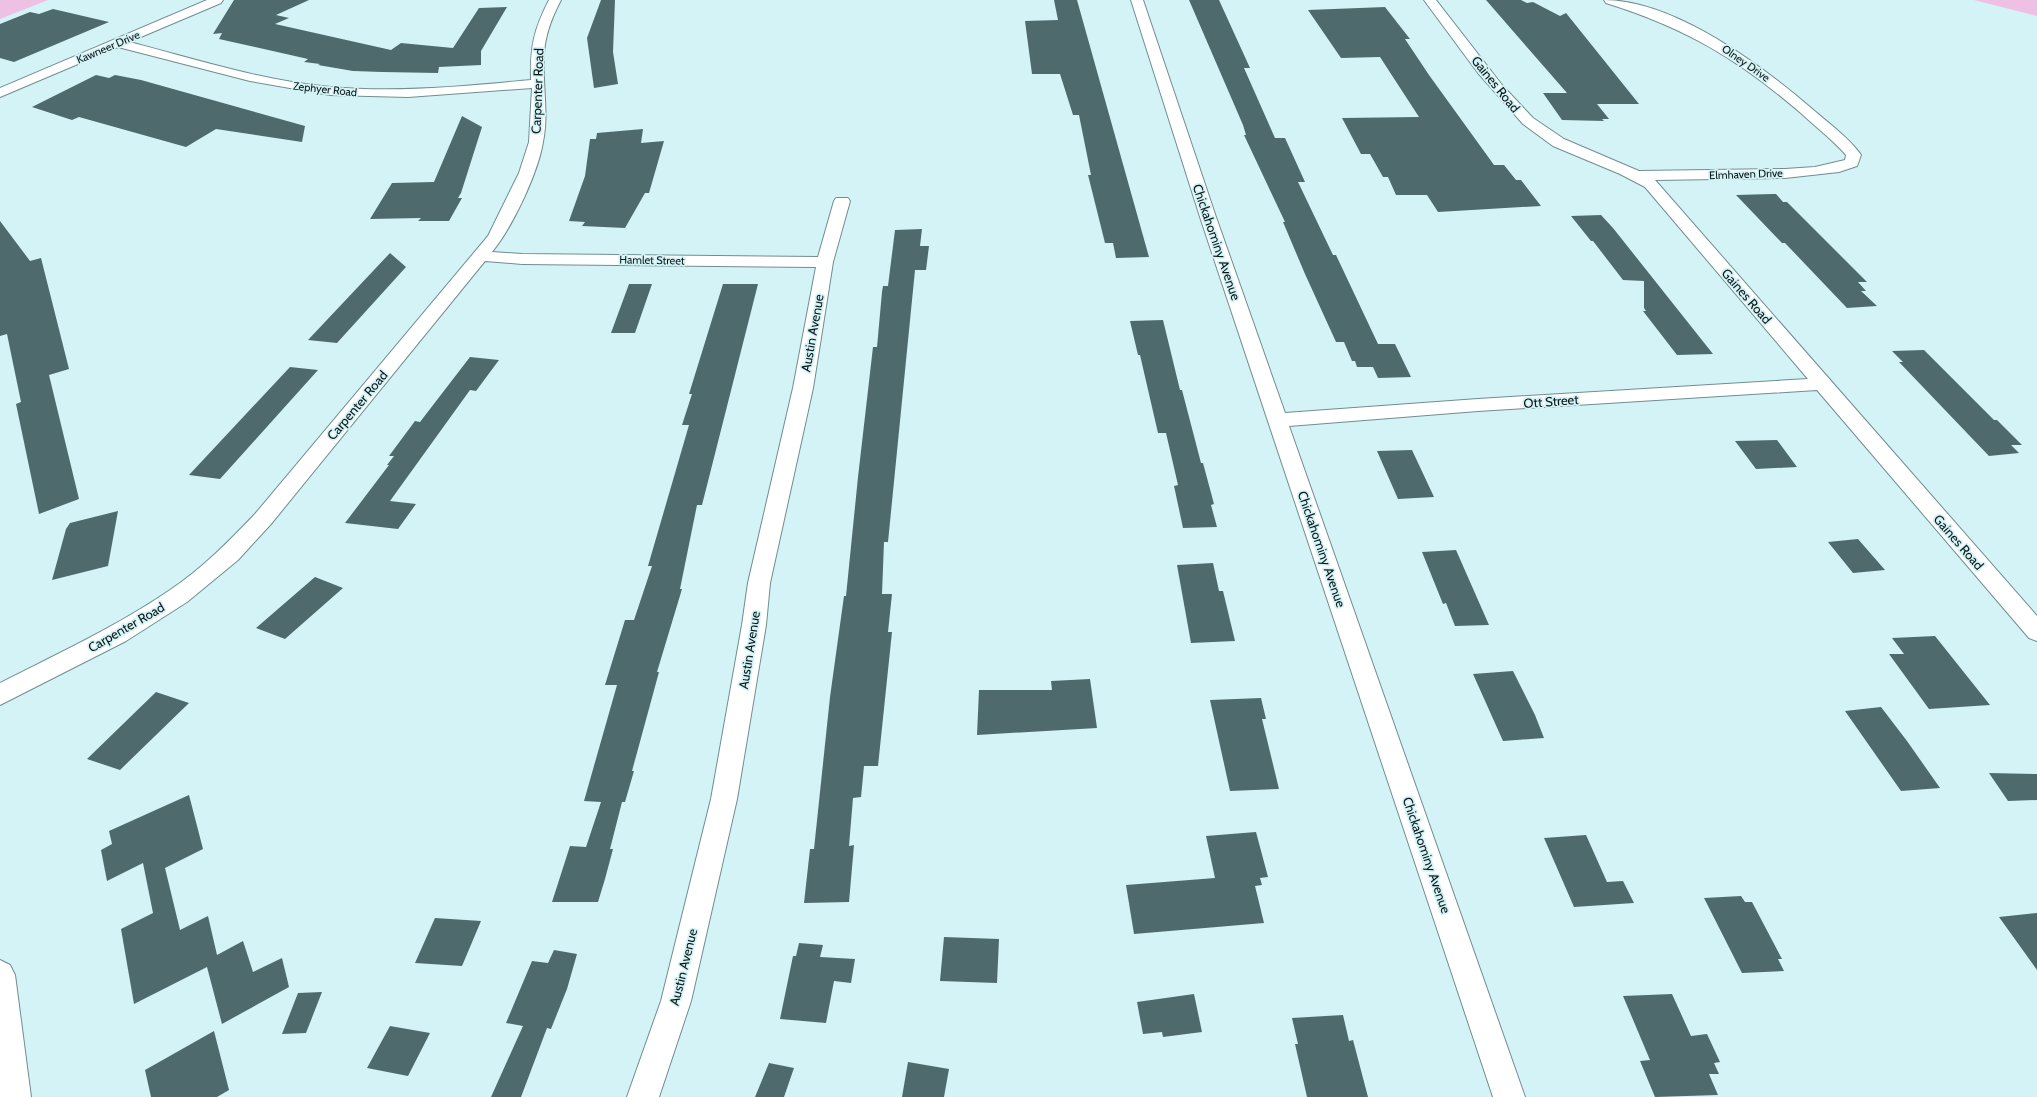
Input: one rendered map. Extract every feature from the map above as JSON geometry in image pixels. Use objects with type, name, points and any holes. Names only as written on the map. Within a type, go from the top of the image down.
[{"type":"street","name":"Kawneer Drive","points":[[0,93],[217,0]]},
{"type":"street","name":"Carpenter Road","points":[[0,695],[118,634],[179,596],[230,554],[263,519],[495,238],[527,173],[536,142],[538,83],[537,54],[540,32],[544,20],[555,0]]},
{"type":"street","name":"Chickahominy Avenue","points":[[1137,0],[1208,217],[1509,1097]]},
{"type":"street","name":"Gaines Road","points":[[1430,0],[1502,94],[1535,127],[1546,135],[1580,153],[1638,176],[1650,184],[2037,632]]},
{"type":"street","name":"Olney Drive","points":[[1610,0],[1653,13],[1686,27],[1739,57],[1800,104],[1847,147],[1854,155],[1852,163]]},
{"type":"street","name":"Zephyer Road","points":[[117,43],[260,79],[331,91],[396,94],[538,83]]},
{"type":"street","name":"Elmhaven Drive","points":[[1638,176],[1816,171],[1847,167],[1852,163]]},
{"type":"street","name":"Austin Avenue","points":[[643,1097],[676,1001],[724,799],[754,625],[759,583],[803,388],[824,262],[842,201]]},
{"type":"street","name":"Hamlet Street","points":[[480,256],[522,259],[824,262]]},
{"type":"street","name":"Ott Street","points":[[1278,420],[1478,405],[1823,384]]},
{"type":"street","points":[[0,974],[15,1097]]},
{"type":"shaded area","points":[[0,0],[48,0],[0,19]]},
{"type":"shaded area","points":[[1974,0],[2037,0],[2037,16]]},
{"type":"building","points":[[234,0],[309,0],[276,15],[289,18],[275,24],[391,50],[401,43],[453,48],[479,8],[507,7],[481,51],[481,65],[439,67],[438,73],[382,72],[353,71],[318,65],[320,64],[304,62],[308,59],[219,39],[222,33],[213,34]]},
{"type":"building","points":[[601,0],[615,0],[613,52],[618,84],[594,88],[587,38]]},
{"type":"building","points":[[1054,0],[1077,0],[1149,257],[1116,258],[1113,243],[1105,243],[1088,175],[1091,175],[1079,115],[1073,115],[1060,74],[1032,74],[1025,21],[1058,20]]},
{"type":"building","points":[[1189,0],[1219,0],[1250,68],[1244,68],[1275,138],[1285,138],[1305,182],[1298,182],[1333,255],[1336,255],[1378,344],[1395,344],[1411,377],[1378,378],[1373,367],[1357,367],[1355,361],[1352,361],[1344,342],[1336,342],[1283,222],[1285,222],[1244,135],[1246,135],[1243,125]]},
{"type":"building","points":[[1486,0],[1521,0],[1527,3],[1533,2],[1560,16],[1566,13],[1639,104],[1597,104],[1609,119],[1602,119],[1604,121],[1562,120],[1543,93],[1567,93]]},
{"type":"building","points":[[1385,7],[1410,39],[1405,39],[1494,165],[1504,165],[1516,180],[1521,180],[1541,206],[1438,212],[1427,195],[1396,195],[1388,177],[1383,177],[1370,154],[1361,154],[1342,118],[1419,117],[1380,57],[1341,58],[1308,10]]},
{"type":"building","points":[[53,9],[109,22],[14,62],[0,58],[0,24],[30,12],[39,14]]},
{"type":"building","points":[[96,75],[109,78],[115,75],[141,80],[305,126],[302,142],[216,129],[186,147],[79,117],[72,120],[32,107]]},
{"type":"building","points":[[462,116],[482,127],[461,193],[458,198],[462,198],[449,221],[418,221],[421,218],[370,219],[392,183],[434,182]]},
{"type":"building","points":[[643,129],[641,143],[664,141],[649,193],[645,193],[625,228],[582,226],[585,222],[569,221],[585,176],[590,139],[596,139],[597,133]]},
{"type":"building","points":[[1776,194],[1783,202],[1787,202],[1867,282],[1858,282],[1866,291],[1861,291],[1877,306],[1847,308],[1785,243],[1782,243],[1736,195]]},
{"type":"building","points":[[1601,215],[1713,354],[1677,355],[1643,311],[1646,311],[1644,308],[1644,281],[1623,280],[1593,241],[1591,241],[1571,216]]},
{"type":"building","points":[[0,221],[30,261],[41,258],[69,369],[49,375],[79,499],[39,514],[16,404],[21,402],[7,334],[0,336]]},
{"type":"building","points":[[922,229],[920,246],[929,246],[926,270],[915,270],[888,542],[884,542],[882,594],[892,594],[888,632],[892,632],[878,766],[864,766],[861,797],[853,798],[849,846],[854,845],[849,902],[804,903],[810,849],[814,849],[830,697],[844,596],[846,596],[873,347],[877,347],[883,286],[888,286],[895,230]]},
{"type":"building","points":[[390,253],[406,267],[337,343],[308,340]]},
{"type":"building","points":[[629,284],[652,284],[635,333],[611,333]]},
{"type":"building","points":[[723,284],[758,284],[702,505],[697,505],[680,589],[682,589],[657,672],[659,672],[632,771],[634,771],[625,802],[622,802],[610,849],[613,849],[605,879],[598,902],[552,902],[570,846],[586,847],[601,802],[584,801],[617,685],[605,685],[625,620],[634,620],[652,566],[648,566],[689,425],[682,425],[692,394],[689,394]]},
{"type":"building","points":[[1163,320],[1180,390],[1182,390],[1201,463],[1203,463],[1214,504],[1211,505],[1217,527],[1183,528],[1174,486],[1178,485],[1166,433],[1158,433],[1140,355],[1138,355],[1130,321]]},
{"type":"building","points":[[1924,350],[1994,420],[1997,420],[2022,445],[2011,445],[2019,453],[1989,456],[1899,362],[1903,362],[1892,351]]},
{"type":"building","points":[[470,357],[499,360],[476,391],[470,390],[390,501],[416,504],[398,529],[345,523],[389,465],[387,465],[394,456],[389,456],[415,421],[420,422]]},
{"type":"building","points":[[290,367],[318,370],[220,479],[189,475]]},
{"type":"building","points":[[1777,440],[1797,467],[1756,469],[1735,441]]},
{"type":"building","points":[[1412,450],[1434,497],[1398,499],[1377,451]]},
{"type":"building","points":[[118,511],[108,566],[52,580],[66,529],[70,523]]},
{"type":"building","points":[[1858,539],[1885,570],[1853,573],[1828,542]]},
{"type":"building","points":[[1456,550],[1489,625],[1455,626],[1446,603],[1443,604],[1422,552]]},
{"type":"building","points":[[1213,563],[1219,591],[1223,591],[1235,641],[1191,643],[1177,565]]},
{"type":"building","points":[[315,577],[343,588],[285,639],[256,628]]},
{"type":"building","points":[[1935,636],[1990,705],[1929,709],[1889,654],[1904,654],[1892,638]]},
{"type":"building","points":[[1513,671],[1535,715],[1544,738],[1503,741],[1473,674]]},
{"type":"building","points":[[1090,679],[1097,728],[977,735],[979,690],[1052,690],[1051,681]]},
{"type":"building","points":[[156,692],[189,703],[120,770],[87,759]]},
{"type":"building","points":[[1261,698],[1266,719],[1262,719],[1279,789],[1230,791],[1210,700]]},
{"type":"building","points":[[1881,707],[1940,788],[1901,791],[1845,711]]},
{"type":"building","points":[[1989,773],[2037,774],[2037,800],[2008,801]]},
{"type":"building","points":[[189,795],[203,849],[165,868],[180,930],[208,916],[217,955],[243,941],[253,972],[282,958],[289,987],[222,1024],[207,967],[134,1004],[121,929],[153,913],[143,863],[107,881],[101,850],[112,844],[109,831]]},
{"type":"building","points":[[1256,832],[1268,877],[1260,878],[1262,885],[1255,886],[1264,923],[1134,934],[1126,885],[1215,878],[1206,836]]},
{"type":"building","points":[[1586,835],[1607,882],[1623,881],[1634,903],[1574,907],[1544,838]]},
{"type":"building","points":[[1741,896],[1745,902],[1752,902],[1782,959],[1778,959],[1784,971],[1742,973],[1704,898]]},
{"type":"building","points":[[2037,913],[2037,970],[1999,917]]},
{"type":"building","points":[[435,918],[481,921],[462,966],[415,963]]},
{"type":"building","points":[[944,937],[999,939],[997,983],[940,981]]},
{"type":"building","points":[[799,943],[823,945],[820,957],[855,959],[851,983],[834,981],[826,1023],[780,1019],[793,956],[796,956]]},
{"type":"building","points":[[554,950],[577,954],[567,989],[551,1029],[547,1028],[521,1097],[491,1097],[523,1026],[506,1023],[532,961],[548,963]]},
{"type":"building","points":[[322,992],[306,1033],[282,1034],[298,993]]},
{"type":"building","points":[[1194,994],[1202,1032],[1163,1037],[1162,1032],[1143,1034],[1137,1002]]},
{"type":"building","points":[[1672,994],[1691,1036],[1707,1034],[1720,1062],[1714,1063],[1719,1074],[1709,1074],[1718,1095],[1655,1097],[1640,1061],[1650,1060],[1623,996]]},
{"type":"building","points":[[1343,1015],[1349,1041],[1353,1040],[1368,1097],[1307,1097],[1295,1044],[1298,1044],[1292,1018]]},
{"type":"building","points":[[390,1026],[430,1033],[408,1076],[367,1068]]},
{"type":"building","points":[[214,1031],[229,1090],[217,1097],[151,1097],[145,1070]]},
{"type":"building","points":[[908,1062],[949,1069],[944,1097],[902,1097]]},
{"type":"building","points":[[769,1063],[794,1068],[784,1097],[755,1097]]}]
